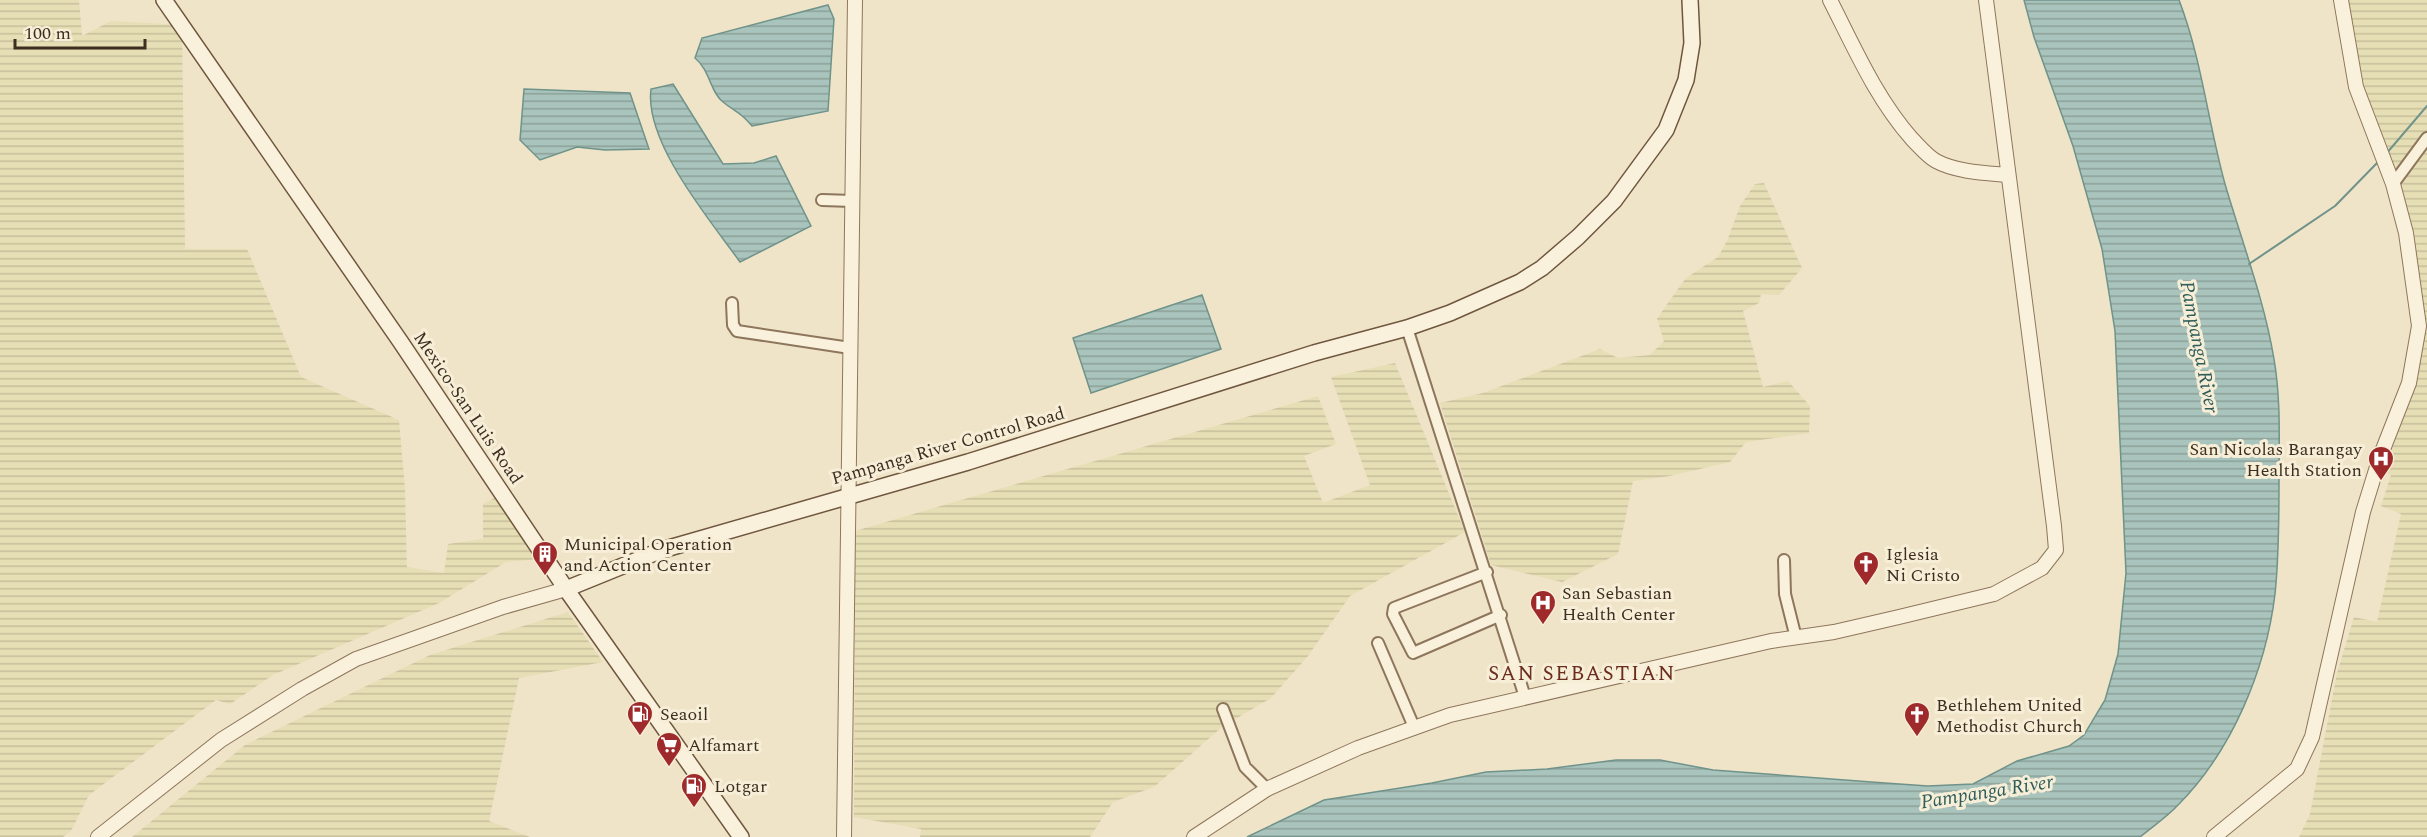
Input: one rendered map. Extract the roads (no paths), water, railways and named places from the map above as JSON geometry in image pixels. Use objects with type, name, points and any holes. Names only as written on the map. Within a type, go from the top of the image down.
[{"type":"main road","name":"Mexico-San Luis Road","points":[[164,0],[400,341],[566,589],[741,837]]},
{"type":"main road","name":"Pampanga River Control Road","points":[[566,589],[662,550],[979,459],[1303,356],[1407,328],[1450,313],[1520,282],[1542,268],[1578,237],[1614,201],[1666,130],[1686,80],[1692,43],[1690,0]]},
{"type":"street","points":[[844,837],[855,0]]},
{"type":"street","points":[[1830,0],[1867,75],[1891,114],[1918,145],[1935,161],[1984,173],[2008,175]]},
{"type":"street","points":[[1194,837],[1267,789],[1358,748],[1414,727],[1480,707],[1796,638],[1845,630],[1994,594],[2042,568],[2056,550],[1986,0]]},
{"type":"street","points":[[2214,837],[2297,769],[2312,737],[2363,512],[2379,457],[2414,368],[2419,326],[2406,232],[2393,184],[2356,87],[2342,0]]},
{"type":"street","points":[[2393,184],[2427,138]]},
{"type":"street","points":[[822,200],[853,201]]},
{"type":"street","points":[[732,303],[734,326],[737,331],[850,348]]},
{"type":"street","points":[[1407,328],[1501,615],[1525,697]]},
{"type":"street","points":[[1784,560],[1785,594],[1796,638]]},
{"type":"street","points":[[1487,572],[1394,608],[1393,614],[1413,653],[1501,615]]},
{"type":"street","name":"Pampanga River Control Road","points":[[98,837],[221,740],[302,689],[356,659],[503,607],[566,589]]},
{"type":"street","points":[[1378,644],[1414,727]]},
{"type":"street","points":[[1223,709],[1245,766],[1267,789]]},
{"type":"water","name":"Pampanga River","points":[[2024,0],[2179,0],[2194,45],[2225,184],[2259,293],[2270,337],[2278,390],[2279,523],[2275,594],[2270,622],[2255,679],[2230,734],[2215,760],[2178,805],[2140,837],[1247,837],[1324,800],[1486,772],[1547,769],[1616,760],[1660,760],[1713,770],[1928,786],[1973,784],[2017,761],[2069,746],[2084,735],[2105,700],[2118,654],[2126,573],[2115,331],[2102,249],[2073,146],[2034,37]]},
{"type":"water","points":[[828,5],[834,19],[828,111],[752,126],[741,114],[719,98],[704,69],[695,58],[702,38]]},
{"type":"water","points":[[673,84],[723,164],[754,163],[776,156],[811,226],[740,262],[682,180],[658,132],[652,110],[651,89]]},
{"type":"water","points":[[524,89],[630,93],[649,149],[605,150],[577,147],[540,160],[520,140]]},
{"type":"water","points":[[1202,295],[1221,349],[1091,393],[1073,338]]},
{"type":"waterway","points":[[2386,154],[2427,106]]},
{"type":"waterway","points":[[2249,264],[2335,206],[2378,162]]},
{"type":"place","name":"San Nicolas Barangay Health Station","points":[[2381,482]]},
{"type":"place","name":"Municipal Operation and Action Center","points":[[545,577]]},
{"type":"place","name":"Iglesia Ni Cristo","points":[[1866,587]]},
{"type":"place","name":"San Sebastian Health Center","points":[[1543,626]]},
{"type":"place","name":"Seaoil","points":[[640,737]]},
{"type":"place","name":"Bethlehem United Methodist Church","points":[[1917,738]]},
{"type":"place","name":"Alfamart","points":[[669,768]]},
{"type":"place","name":"Lotgar","points":[[694,809]]},
{"type":"district","name":"SAN SEBASTIAN","points":[[1582,674]]}]
